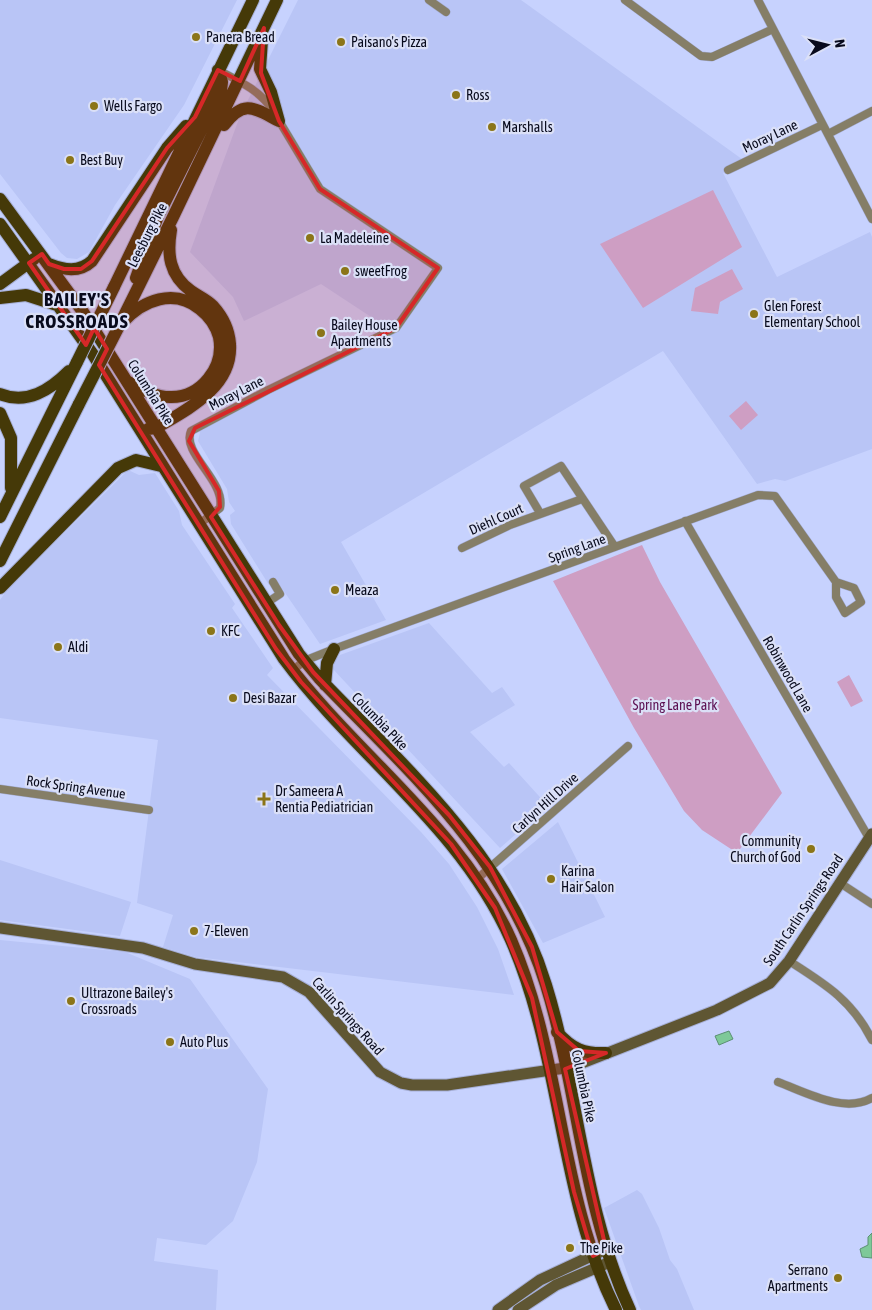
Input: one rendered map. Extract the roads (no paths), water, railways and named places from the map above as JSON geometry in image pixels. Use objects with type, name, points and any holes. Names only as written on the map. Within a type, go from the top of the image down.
[{"type":"main road","name":"Leesburg Pike","points":[[0,516],[67,383],[253,0]]},
{"type":"main road","name":"Leesburg Pike","points":[[129,310],[240,81],[277,0]]},
{"type":"main road","points":[[264,28],[260,69],[271,92],[280,121]]},
{"type":"main road","points":[[0,561],[118,328],[129,310],[144,250],[158,216],[222,91],[222,82],[218,70]]},
{"type":"main road","points":[[207,147],[232,114],[242,108],[252,107],[280,121]]},
{"type":"main road","points":[[0,284],[29,263],[45,259],[74,270],[84,267],[92,261],[167,148],[195,117]]},
{"type":"main road","name":"Columbia Pike","points":[[0,199],[83,312],[265,604],[304,661],[444,809],[490,867],[514,906],[535,953],[546,985],[592,1201],[610,1262],[630,1310]]},
{"type":"main road","points":[[137,427],[156,428],[214,388],[226,370],[230,351],[227,330],[218,312],[183,284],[172,266],[168,250],[174,217]]},
{"type":"main road","points":[[0,224],[60,306],[260,625],[292,671],[437,827],[477,879],[504,924],[523,971],[549,1072],[571,1179],[595,1262],[616,1310]]},
{"type":"main road","points":[[0,298],[26,295],[60,306]]},
{"type":"main road","points":[[126,381],[158,396],[181,396],[194,391],[210,376],[220,350],[219,337],[212,320],[188,301],[180,298],[162,298],[129,310]]},
{"type":"main road","points":[[0,394],[22,398],[42,393],[58,382],[77,362]]},
{"type":"main road","points":[[0,413],[8,426],[12,443],[10,494]]},
{"type":"main road","points":[[0,588],[121,465],[139,460],[161,466]]},
{"type":"main road","points":[[325,685],[326,668],[334,649]]},
{"type":"main road","name":"South Carlin Springs Road","points":[[696,1017],[740,1000],[770,983],[789,961],[871,836]]},
{"type":"main road","name":"Carlin Springs Road","points":[[0,928],[142,948],[195,964],[283,977],[308,992],[380,1072],[401,1082],[427,1086],[565,1069],[696,1017]]},
{"type":"main road","points":[[557,1032],[579,1051],[606,1053]]},
{"type":"main road","points":[[518,1310],[595,1262],[606,1249]]},
{"type":"main road","points":[[498,1310],[540,1280],[595,1262],[610,1262]]},
{"type":"street","points":[[429,0],[446,12]]},
{"type":"street","points":[[626,0],[706,61],[773,29]]},
{"type":"street","points":[[758,0],[872,218]]},
{"type":"street","points":[[218,70],[263,96],[280,121]]},
{"type":"street","points":[[828,134],[872,111]]},
{"type":"street","name":"Moray Lane","points":[[211,517],[220,507],[220,495],[190,443],[189,436],[192,430],[396,328],[438,268],[320,190],[280,121]]},
{"type":"street","name":"Moray Lane","points":[[728,170],[822,125]]},
{"type":"street","name":"Diehl Court","points":[[540,513],[524,486],[561,466],[615,547]]},
{"type":"street","name":"Spring Lane","points":[[292,671],[304,661],[334,649],[749,498],[767,495],[775,496],[836,582]]},
{"type":"street","name":"Diehl Court","points":[[462,548],[487,534],[582,499]]},
{"type":"street","points":[[198,525],[211,517]]},
{"type":"street","name":"Robinwood Lane","points":[[685,521],[871,836]]},
{"type":"street","points":[[265,604],[280,594],[273,582]]},
{"type":"street","name":"Carlyn Hill Drive","points":[[477,879],[628,746]]},
{"type":"street","name":"Rock Spring Avenue","points":[[0,789],[149,810]]},
{"type":"street","points":[[840,883],[872,904]]},
{"type":"street","points":[[789,961],[834,990],[845,1000],[863,1022],[872,1040]]},
{"type":"street","points":[[778,1082],[843,1103],[864,1102],[872,1098]]},
{"type":"place","name":"Panera Bread","points":[[196,37]]},
{"type":"place","name":"Paisano's Pizza","points":[[341,42]]},
{"type":"place","name":"Ross","points":[[456,95]]},
{"type":"place","name":"Wells Fargo","points":[[94,106]]},
{"type":"place","name":"Marshalls","points":[[492,127]]},
{"type":"place","name":"Best Buy","points":[[70,160]]},
{"type":"place","name":"La Madeleine","points":[[310,238]]},
{"type":"place","name":"sweetFrog","points":[[345,271]]},
{"type":"place","name":"Glen Forest Elementary School","points":[[754,314]]},
{"type":"place","name":"Bailey House Apartments","points":[[321,333]]},
{"type":"place","name":"Meaza","points":[[335,590]]},
{"type":"place","name":"KFC","points":[[211,631]]},
{"type":"place","name":"Aldi","points":[[58,647]]},
{"type":"place","name":"Desi Bazar","points":[[233,698]]},
{"type":"place","name":"Dr Sameera A Rentia Pediatrician","points":[[264,799]]},
{"type":"place","name":"Community Church of God","points":[[811,849]]},
{"type":"place","name":"Karina Hair Salon","points":[[551,879]]},
{"type":"place","name":"7-Eleven","points":[[194,931]]},
{"type":"place","name":"Ultrazone Bailey's Crossroads","points":[[71,1001]]},
{"type":"place","name":"Auto Plus","points":[[170,1042]]},
{"type":"place","name":"The Pike","points":[[570,1248]]},
{"type":"place","name":"Serrano Apartments","points":[[838,1278]]},
{"type":"district","name":"BAILEY'S CROSSROADS","points":[[77,310]]},
{"type":"park label","name":"Spring Lane Park","points":[[675,705]]}]
